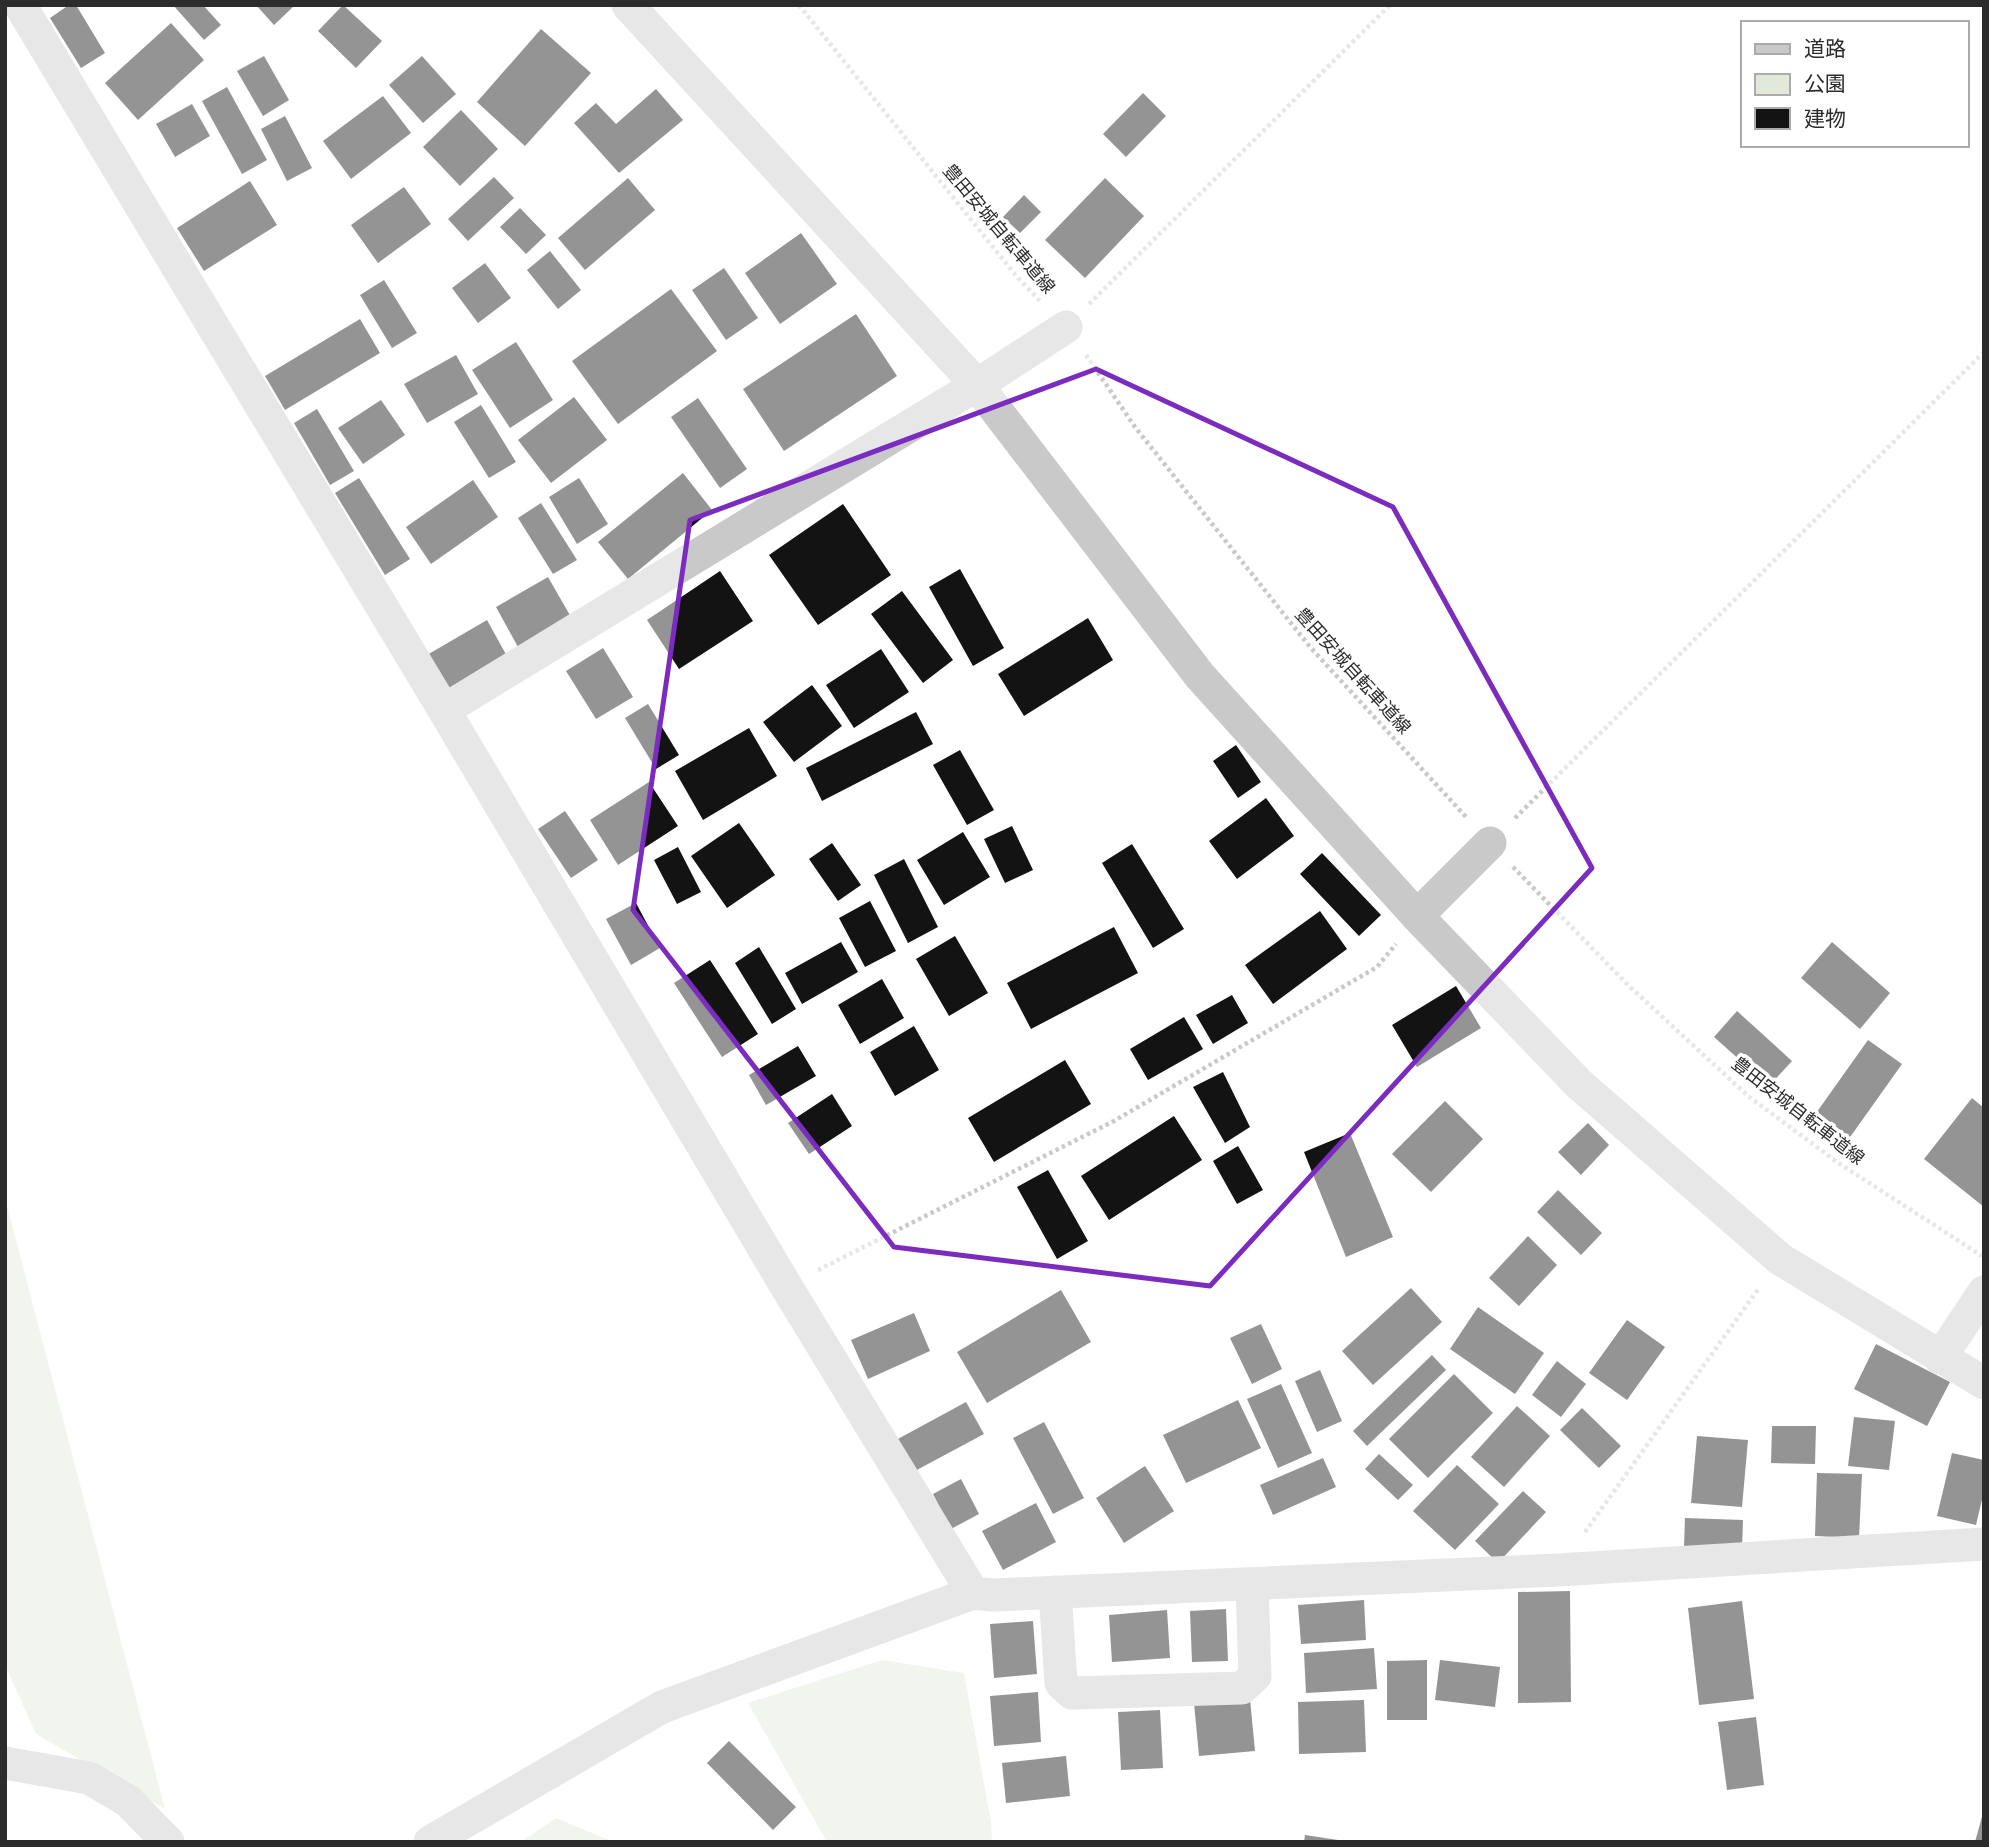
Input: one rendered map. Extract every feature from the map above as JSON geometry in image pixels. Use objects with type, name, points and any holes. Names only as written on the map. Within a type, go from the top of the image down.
[{"type":"street","points":[[20,5],[786,1286],[973,1593]]},
{"type":"street","points":[[628,5],[977,385],[1200,676],[1418,916],[1579,1084],[1780,1259],[1940,1359],[1984,1383]]},
{"type":"street","points":[[444,710],[977,385],[1066,327]]},
{"type":"street","points":[[1418,916],[1490,844]]},
{"type":"street","points":[[1940,1359],[1984,1292]]},
{"type":"street","points":[[430,1842],[662,1707],[973,1593],[993,1595],[1558,1570],[1984,1544]]},
{"type":"street","points":[[1055,1592],[1061,1683],[1072,1693],[1242,1688],[1255,1676],[1252,1584]]},
{"type":"street","points":[[5,1763],[89,1778],[128,1801],[168,1842]]},
{"type":"path","name":"豊田安城自転車道線","points":[[799,5],[1017,277],[1066,327],[1135,427],[1310,647],[1490,844],[1629,986],[1748,1096],[1837,1162],[1984,1257]]},
{"type":"path","points":[[1066,327],[1390,5]]},
{"type":"path","points":[[1490,844],[1984,352]]},
{"type":"path","points":[[786,1286],[1114,1121],[1286,1021],[1377,967],[1418,916]]},
{"type":"path","points":[[1558,1570],[1780,1259]]},
{"type":"highlighted area","points":[[1096,369],[1393,507],[1592,868],[1210,1286],[894,1247],[633,910],[690,520]]},
{"type":"green space","points":[[5,1198],[165,1809],[36,1734],[5,1665]]},
{"type":"green space","points":[[882,1660],[964,1673],[991,1822],[992,1842],[827,1842],[748,1703]]},
{"type":"green space","points":[[556,1818],[614,1842],[521,1842]]},
{"type":"building","points":[[69,5],[76,5],[105,53],[81,68],[50,18]]},
{"type":"building","points":[[173,5],[203,5],[221,25],[204,40]]},
{"type":"building","points":[[256,5],[295,5],[274,25]]},
{"type":"building","points":[[343,5],[382,41],[356,68],[318,31]]},
{"type":"building","points":[[171,23],[204,60],[138,120],[105,83]]},
{"type":"building","points":[[541,29],[591,73],[525,146],[477,102]]},
{"type":"building","points":[[264,56],[289,100],[263,116],[237,71]]},
{"type":"building","points":[[422,56],[456,94],[423,123],[389,85]]},
{"type":"building","points":[[227,87],[267,160],[242,174],[202,101]]},
{"type":"building","points":[[656,89],[683,120],[619,173],[574,123],[596,103],[616,124]]},
{"type":"building","points":[[1143,93],[1166,116],[1126,157],[1103,134]]},
{"type":"building","points":[[383,96],[411,133],[351,179],[323,141]]},
{"type":"building","points":[[192,104],[210,136],[175,157],[156,124]]},
{"type":"building","points":[[461,110],[498,149],[460,186],[423,147]]},
{"type":"building","points":[[285,116],[312,168],[287,181],[261,129]]},
{"type":"building","points":[[494,177],[514,198],[468,241],[448,219]]},
{"type":"building","points":[[628,178],[655,210],[585,270],[558,238]]},
{"type":"building","points":[[1105,178],[1144,216],[1085,278],[1045,240]]},
{"type":"building","points":[[250,181],[277,225],[204,271],[177,228]]},
{"type":"building","points":[[404,187],[431,224],[378,263],[351,225]]},
{"type":"building","points":[[1024,195],[1041,212],[1020,233],[1003,217]]},
{"type":"building","points":[[520,208],[546,235],[526,254],[500,227]]},
{"type":"building","points":[[801,233],[837,284],[780,324],[745,273]]},
{"type":"building","points":[[550,251],[581,290],[558,309],[527,270]]},
{"type":"building","points":[[485,263],[511,298],[478,323],[452,288]]},
{"type":"building","points":[[724,268],[758,318],[726,340],[692,290]]},
{"type":"building","points":[[384,280],[417,333],[392,348],[360,295]]},
{"type":"building","points":[[671,289],[717,351],[618,424],[572,361]]},
{"type":"building","points":[[856,314],[897,376],[784,451],[743,389]]},
{"type":"building","points":[[360,319],[380,353],[285,410],[265,376]]},
{"type":"building","points":[[516,342],[553,400],[510,428],[472,370]]},
{"type":"building","points":[[456,355],[478,394],[427,423],[404,384]]},
{"type":"building","points":[[574,397],[607,440],[551,483],[518,440]]},
{"type":"building","points":[[698,398],[747,469],[720,488],[671,417]]},
{"type":"building","points":[[381,400],[405,435],[363,464],[338,428]]},
{"type":"building","points":[[481,405],[516,462],[489,478],[454,422]]},
{"type":"building","points":[[317,409],[354,471],[330,485],[294,423]]},
{"type":"building","points":[[683,473],[712,510],[628,579],[598,542]]},
{"type":"building","points":[[359,478],[410,559],[385,575],[335,493]]},
{"type":"building","points":[[579,478],[608,524],[577,544],[549,497]]},
{"type":"building","points":[[473,480],[498,517],[431,564],[406,527]]},
{"type":"building","points":[[541,503],[577,560],[553,574],[518,518]]},
{"type":"building","points":[[843,504],[891,575],[818,625],[769,555]]},
{"type":"building","points":[[960,569],[1004,648],[973,666],[929,587]]},
{"type":"building","points":[[720,571],[753,621],[679,669],[647,620]]},
{"type":"building","points":[[548,577],[571,617],[518,647],[496,607]]},
{"type":"building","points":[[902,591],[953,660],[923,683],[871,614]]},
{"type":"building","points":[[1088,618],[1113,660],[1024,716],[998,674]]},
{"type":"building","points":[[487,620],[508,658],[448,692],[427,655]]},
{"type":"building","points":[[603,648],[633,697],[596,719],[566,671]]},
{"type":"building","points":[[881,649],[909,692],[854,728],[826,685]]},
{"type":"building","points":[[812,685],[842,726],[794,762],[763,722]]},
{"type":"building","points":[[648,704],[679,755],[656,769],[625,718]]},
{"type":"building","points":[[916,712],[933,744],[822,801],[806,768]]},
{"type":"building","points":[[749,728],[777,776],[703,820],[675,771]]},
{"type":"building","points":[[1236,745],[1261,782],[1238,798],[1213,761]]},
{"type":"building","points":[[960,750],[994,810],[967,825],[933,765]]},
{"type":"building","points":[[649,782],[678,826],[618,865],[590,820]]},
{"type":"building","points":[[1266,798],[1294,836],[1237,879],[1209,841]]},
{"type":"building","points":[[565,811],[598,860],[571,878],[538,829]]},
{"type":"building","points":[[739,823],[775,875],[727,908],[691,856]]},
{"type":"building","points":[[1012,826],[1033,870],[1005,883],[984,839]]},
{"type":"building","points":[[963,832],[990,877],[944,905],[917,860]]},
{"type":"building","points":[[832,843],[861,885],[838,901],[809,859]]},
{"type":"building","points":[[1132,844],[1184,929],[1153,948],[1102,863]]},
{"type":"building","points":[[678,847],[701,892],[677,904],[654,860]]},
{"type":"building","points":[[1322,853],[1381,915],[1359,936],[1300,874]]},
{"type":"building","points":[[904,859],[938,927],[908,943],[874,875]]},
{"type":"building","points":[[870,901],[896,951],[865,967],[839,918]]},
{"type":"building","points":[[636,903],[660,948],[631,965],[606,919]]},
{"type":"building","points":[[1320,911],[1347,949],[1273,1004],[1245,965]]},
{"type":"building","points":[[1114,927],[1138,973],[1031,1029],[1007,983]]},
{"type":"building","points":[[955,936],[988,993],[949,1016],[916,959]]},
{"type":"building","points":[[841,942],[858,972],[802,1004],[785,973]]},
{"type":"building","points":[[1832,942],[1890,993],[1860,1029],[1801,978]]},
{"type":"building","points":[[759,947],[796,1009],[772,1024],[735,963]]},
{"type":"building","points":[[710,960],[758,1034],[722,1057],[674,983]]},
{"type":"building","points":[[882,979],[904,1018],[860,1044],[838,1005]]},
{"type":"building","points":[[1456,986],[1481,1028],[1417,1067],[1392,1025]]},
{"type":"building","points":[[1232,995],[1248,1023],[1213,1044],[1196,1015]]},
{"type":"building","points":[[1737,1011],[1792,1061],[1769,1086],[1714,1037]]},
{"type":"building","points":[[1184,1017],[1203,1049],[1148,1080],[1130,1049]]},
{"type":"building","points":[[914,1026],[939,1070],[895,1096],[870,1052]]},
{"type":"building","points":[[1868,1040],[1902,1064],[1848,1140],[1814,1116]]},
{"type":"building","points":[[798,1046],[816,1076],[766,1105],[749,1075]]},
{"type":"building","points":[[1065,1060],[1091,1104],[994,1162],[968,1118]]},
{"type":"building","points":[[1223,1072],[1250,1127],[1225,1143],[1193,1087]]},
{"type":"building","points":[[832,1094],[852,1126],[809,1154],[788,1123]]},
{"type":"building","points":[[1972,1098],[1984,1108],[1984,1207],[1924,1159]]},
{"type":"building","points":[[1445,1101],[1483,1139],[1431,1192],[1392,1154]]},
{"type":"building","points":[[1174,1116],[1202,1160],[1109,1220],[1081,1176]]},
{"type":"building","points":[[1588,1123],[1609,1145],[1581,1175],[1558,1152]]},
{"type":"building","points":[[1350,1133],[1393,1237],[1346,1257],[1304,1152]]},
{"type":"building","points":[[1238,1146],[1263,1190],[1237,1204],[1213,1161]]},
{"type":"building","points":[[1048,1170],[1088,1241],[1057,1259],[1017,1187]]},
{"type":"building","points":[[1558,1190],[1602,1233],[1581,1255],[1537,1212]]},
{"type":"building","points":[[1528,1236],[1557,1265],[1519,1306],[1489,1278]]},
{"type":"building","points":[[1411,1288],[1442,1322],[1373,1385],[1342,1351]]},
{"type":"building","points":[[1061,1290],[1091,1342],[987,1403],[957,1352]]},
{"type":"building","points":[[1478,1307],[1544,1353],[1515,1394],[1450,1349]]},
{"type":"building","points":[[914,1313],[930,1351],[868,1379],[851,1340]]},
{"type":"building","points":[[1627,1320],[1665,1347],[1627,1400],[1589,1373]]},
{"type":"building","points":[[1261,1324],[1282,1369],[1252,1384],[1230,1338]]},
{"type":"building","points":[[1876,1344],[1950,1382],[1927,1426],[1854,1389]]},
{"type":"building","points":[[1432,1355],[1446,1370],[1367,1446],[1353,1431]]},
{"type":"building","points":[[1557,1361],[1586,1384],[1561,1417],[1532,1395]]},
{"type":"building","points":[[1320,1370],[1342,1421],[1317,1432],[1295,1381]]},
{"type":"building","points":[[1454,1374],[1493,1413],[1428,1478],[1389,1439]]},
{"type":"building","points":[[1281,1384],[1312,1453],[1278,1468],[1247,1399]]},
{"type":"building","points":[[1238,1400],[1261,1448],[1186,1483],[1163,1435]]},
{"type":"building","points":[[966,1402],[984,1434],[913,1472],[896,1440]]},
{"type":"building","points":[[1517,1406],[1550,1436],[1504,1487],[1471,1457]]},
{"type":"building","points":[[1582,1408],[1621,1446],[1599,1468],[1560,1430]]},
{"type":"building","points":[[1854,1417],[1895,1421],[1889,1470],[1848,1466]]},
{"type":"building","points":[[1044,1422],[1084,1498],[1053,1514],[1013,1438]]},
{"type":"building","points":[[1772,1426],[1816,1426],[1815,1464],[1771,1463]]},
{"type":"building","points":[[1697,1436],[1748,1440],[1742,1507],[1691,1503]]},
{"type":"building","points":[[1952,1453],[1984,1460],[1984,1491],[1976,1525],[1937,1516]]},
{"type":"building","points":[[1379,1454],[1413,1485],[1398,1500],[1365,1469]]},
{"type":"building","points":[[1323,1458],[1336,1487],[1273,1515],[1260,1485]]},
{"type":"building","points":[[1457,1465],[1499,1504],[1455,1550],[1413,1511]]},
{"type":"building","points":[[1145,1466],[1174,1511],[1124,1543],[1096,1498]]},
{"type":"building","points":[[1817,1473],[1862,1474],[1859,1538],[1815,1536]]},
{"type":"building","points":[[961,1479],[979,1514],[951,1529],[933,1494]]},
{"type":"building","points":[[1523,1491],[1546,1512],[1498,1563],[1475,1541]]},
{"type":"building","points":[[1036,1503],[1056,1542],[1003,1570],[982,1531]]},
{"type":"building","points":[[1685,1518],[1743,1520],[1742,1550],[1684,1547]]},
{"type":"building","points":[[1570,1591],[1571,1702],[1518,1703],[1518,1592]]},
{"type":"building","points":[[1364,1600],[1366,1640],[1301,1644],[1298,1605]]},
{"type":"building","points":[[1742,1601],[1754,1699],[1699,1705],[1688,1608]]},
{"type":"building","points":[[1226,1609],[1228,1661],[1192,1662],[1190,1611]]},
{"type":"building","points":[[1167,1610],[1170,1658],[1112,1662],[1109,1615]]},
{"type":"building","points":[[1033,1621],[1037,1674],[994,1678],[990,1624]]},
{"type":"building","points":[[1374,1648],[1377,1689],[1306,1693],[1304,1653]]},
{"type":"building","points":[[1427,1660],[1427,1720],[1387,1720],[1387,1661]]},
{"type":"building","points":[[1440,1660],[1500,1667],[1495,1707],[1435,1700]]},
{"type":"building","points":[[1038,1692],[1041,1742],[994,1746],[990,1696]]},
{"type":"building","points":[[1250,1699],[1255,1751],[1199,1756],[1194,1703]]},
{"type":"building","points":[[1364,1700],[1366,1752],[1299,1754],[1298,1702]]},
{"type":"building","points":[[1160,1710],[1163,1768],[1121,1770],[1118,1712]]},
{"type":"building","points":[[1756,1717],[1764,1785],[1727,1790],[1718,1722]]},
{"type":"building","points":[[729,1741],[796,1807],[773,1830],[707,1763]]},
{"type":"building","points":[[1066,1756],[1070,1796],[1006,1803],[1002,1763]]},
{"type":"building","points":[[1983,1813],[1984,1842],[1975,1842]]},
{"type":"building","points":[[1305,1835],[1338,1840],[1338,1842],[1304,1842]]}]
